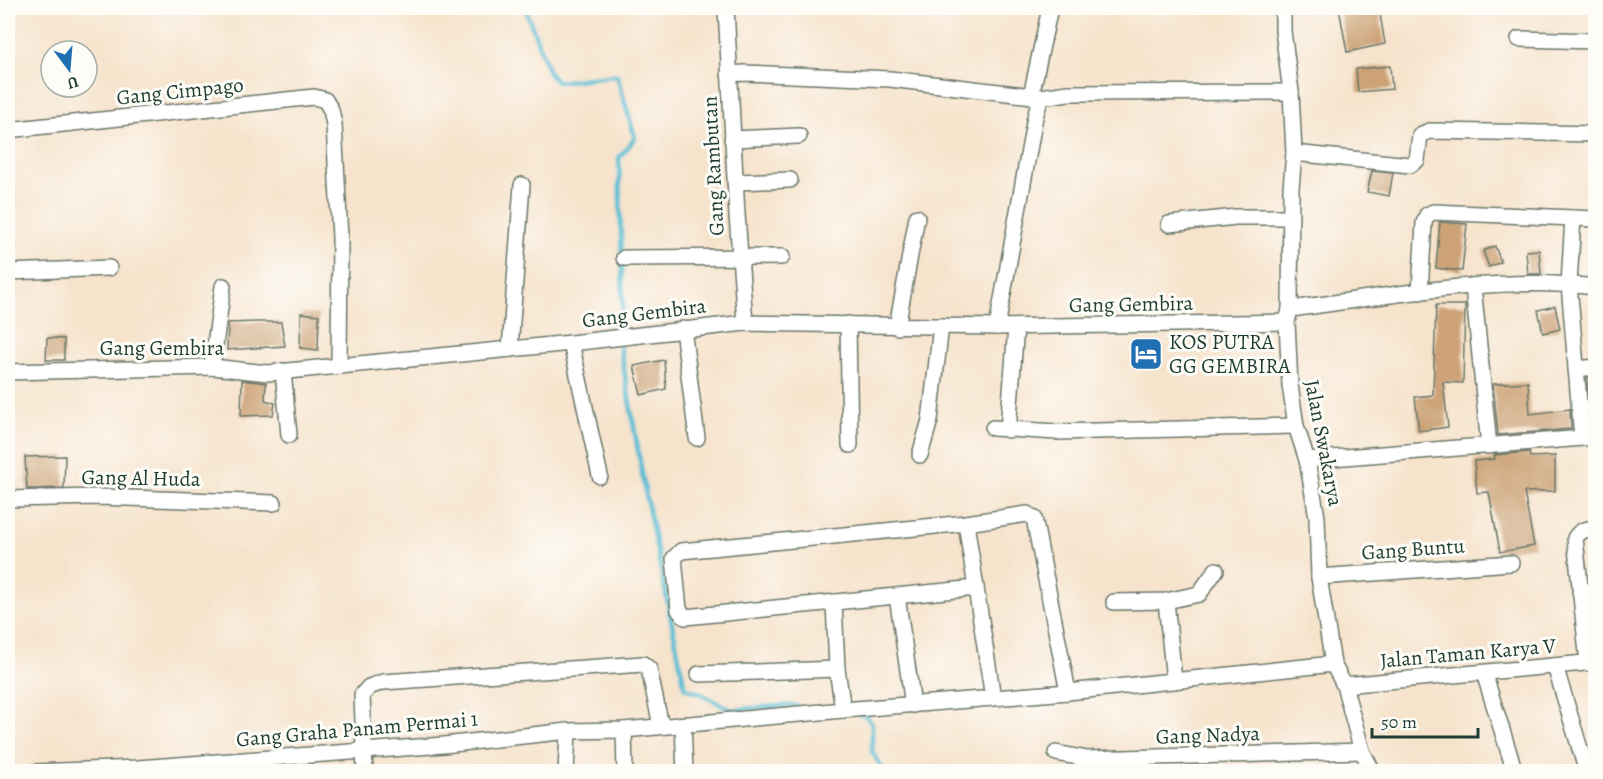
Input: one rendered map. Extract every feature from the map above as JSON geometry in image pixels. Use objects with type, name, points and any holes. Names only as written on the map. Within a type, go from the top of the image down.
[{"type":"street","name":"Gang Rambutan","points":[[726,8],[732,139],[745,322]]},
{"type":"street","points":[[997,327],[1035,117],[1036,96],[1050,8]]},
{"type":"street","name":"Jalan Swakarya","points":[[1283,8],[1294,153],[1288,316],[1290,385],[1296,426],[1307,460],[1317,517],[1319,577],[1333,664],[1344,685],[1362,751],[1373,771]]},
{"type":"street","points":[[1519,39],[1596,41]]},
{"type":"street","points":[[729,74],[890,79],[1036,96],[1068,93],[1291,92]]},
{"type":"street","name":"Gang Cimpago","points":[[8,130],[321,98],[330,106],[334,124],[340,238],[339,366]]},
{"type":"street","points":[[1294,153],[1410,165],[1418,160],[1420,135],[1430,131],[1596,134]]},
{"type":"street","points":[[732,139],[799,136]]},
{"type":"street","points":[[735,182],[790,180]]},
{"type":"street","points":[[510,349],[522,185]]},
{"type":"street","points":[[1420,292],[1424,223],[1427,215],[1433,212],[1596,219]]},
{"type":"street","points":[[897,327],[917,217]]},
{"type":"street","points":[[1169,224],[1236,218],[1291,217]]},
{"type":"street","points":[[1307,460],[1589,438],[1576,369],[1569,284],[1573,218]]},
{"type":"street","points":[[624,258],[782,257]]},
{"type":"street","points":[[8,272],[109,268]]},
{"type":"street","name":"Gang Gembira","points":[[8,372],[212,367],[268,372],[571,343],[745,322],[897,327],[1016,327],[1288,316],[1420,292],[1473,286],[1569,284],[1596,287]]},
{"type":"street","points":[[212,367],[223,286]]},
{"type":"street","points":[[1473,286],[1489,446]]},
{"type":"street","points":[[848,324],[850,446]]},
{"type":"street","points":[[920,455],[930,420],[941,326]]},
{"type":"street","points":[[1016,327],[1001,429],[1057,432],[1296,426]]},
{"type":"street","points":[[683,329],[697,438]]},
{"type":"street","points":[[571,343],[600,476]]},
{"type":"street","points":[[1576,369],[1596,367]]},
{"type":"street","points":[[283,371],[289,435]]},
{"type":"street","name":"Gang Al Huda","points":[[8,499],[99,497],[274,503]]},
{"type":"street","points":[[976,588],[685,617],[679,610],[674,558],[681,551],[966,524],[1027,514],[1034,518],[1068,692]]},
{"type":"street","points":[[966,524],[993,698]]},
{"type":"street","points":[[1592,663],[1588,591],[1575,538],[1585,529],[1596,528]]},
{"type":"street","name":"Gang Buntu","points":[[1319,577],[1511,563]]},
{"type":"street","points":[[1114,602],[1166,601],[1199,594],[1216,570]]},
{"type":"street","points":[[897,596],[913,705]]},
{"type":"street","points":[[1166,601],[1174,681]]},
{"type":"street","points":[[834,602],[837,669],[843,710]]},
{"type":"street","name":"Jalan Taman Karya V","points":[[1344,685],[1592,663]]},
{"type":"street","points":[[365,771],[362,695],[369,687],[383,682],[643,664],[649,669],[661,726]]},
{"type":"street","name":"Gang Graha Panam Permai 1","points":[[34,771],[138,770],[444,745],[568,731],[624,730],[1068,692],[1333,664]]},
{"type":"street","points":[[1555,666],[1587,771]]},
{"type":"street","points":[[699,674],[837,669]]},
{"type":"street","points":[[1484,673],[1515,771]]},
{"type":"street","points":[[683,724],[685,771]]},
{"type":"street","points":[[624,730],[625,771]]},
{"type":"street","points":[[566,771],[568,731]]},
{"type":"street","name":"Gang Nadya","points":[[1056,753],[1144,765],[1362,751]]},
{"type":"building","points":[[1339,8],[1379,8],[1385,44],[1347,52]]},
{"type":"building","points":[[1390,66],[1392,89],[1358,92],[1356,69]]},
{"type":"building","points":[[1372,171],[1393,173],[1389,196],[1367,192]]},
{"type":"building","points":[[1440,222],[1467,224],[1462,271],[1436,268]]},
{"type":"building","points":[[1495,246],[1501,262],[1489,267],[1483,251]]},
{"type":"building","points":[[1539,250],[1541,274],[1528,274],[1526,251]]},
{"type":"building","points":[[1436,305],[1465,305],[1463,383],[1443,382],[1448,427],[1419,431],[1415,397],[1433,395]]},
{"type":"building","points":[[1555,306],[1560,329],[1543,333],[1538,310]]},
{"type":"building","points":[[301,313],[319,315],[318,350],[300,348]]},
{"type":"building","points":[[281,322],[285,346],[227,350],[228,323]]},
{"type":"building","points":[[47,338],[64,339],[64,360],[46,360]]},
{"type":"building","points":[[664,360],[666,389],[641,395],[634,366]]},
{"type":"building","points":[[1596,377],[1596,397],[1588,396],[1587,378]]},
{"type":"building","points":[[242,380],[266,383],[265,400],[275,403],[273,415],[241,416]]},
{"type":"building","points":[[1528,382],[1530,414],[1570,409],[1571,429],[1498,435],[1493,384]]},
{"type":"building","points":[[1529,452],[1530,457],[1555,456],[1555,491],[1524,492],[1534,546],[1500,552],[1489,492],[1477,493],[1474,461],[1495,459],[1494,455]]},
{"type":"building","points":[[65,456],[64,488],[27,489],[25,457]]},
{"type":"waterway","points":[[525,8],[550,75],[558,82],[617,75],[635,138],[619,158],[623,306],[619,331]]},
{"type":"waterway","points":[[620,347],[646,496],[685,688],[732,710],[797,706]]},
{"type":"waterway","points":[[861,715],[865,715],[872,723],[872,751],[884,772]]},
{"type":"place","name":"KOS PUTRA GG GEMBIRA","points":[[1146,354]]}]
